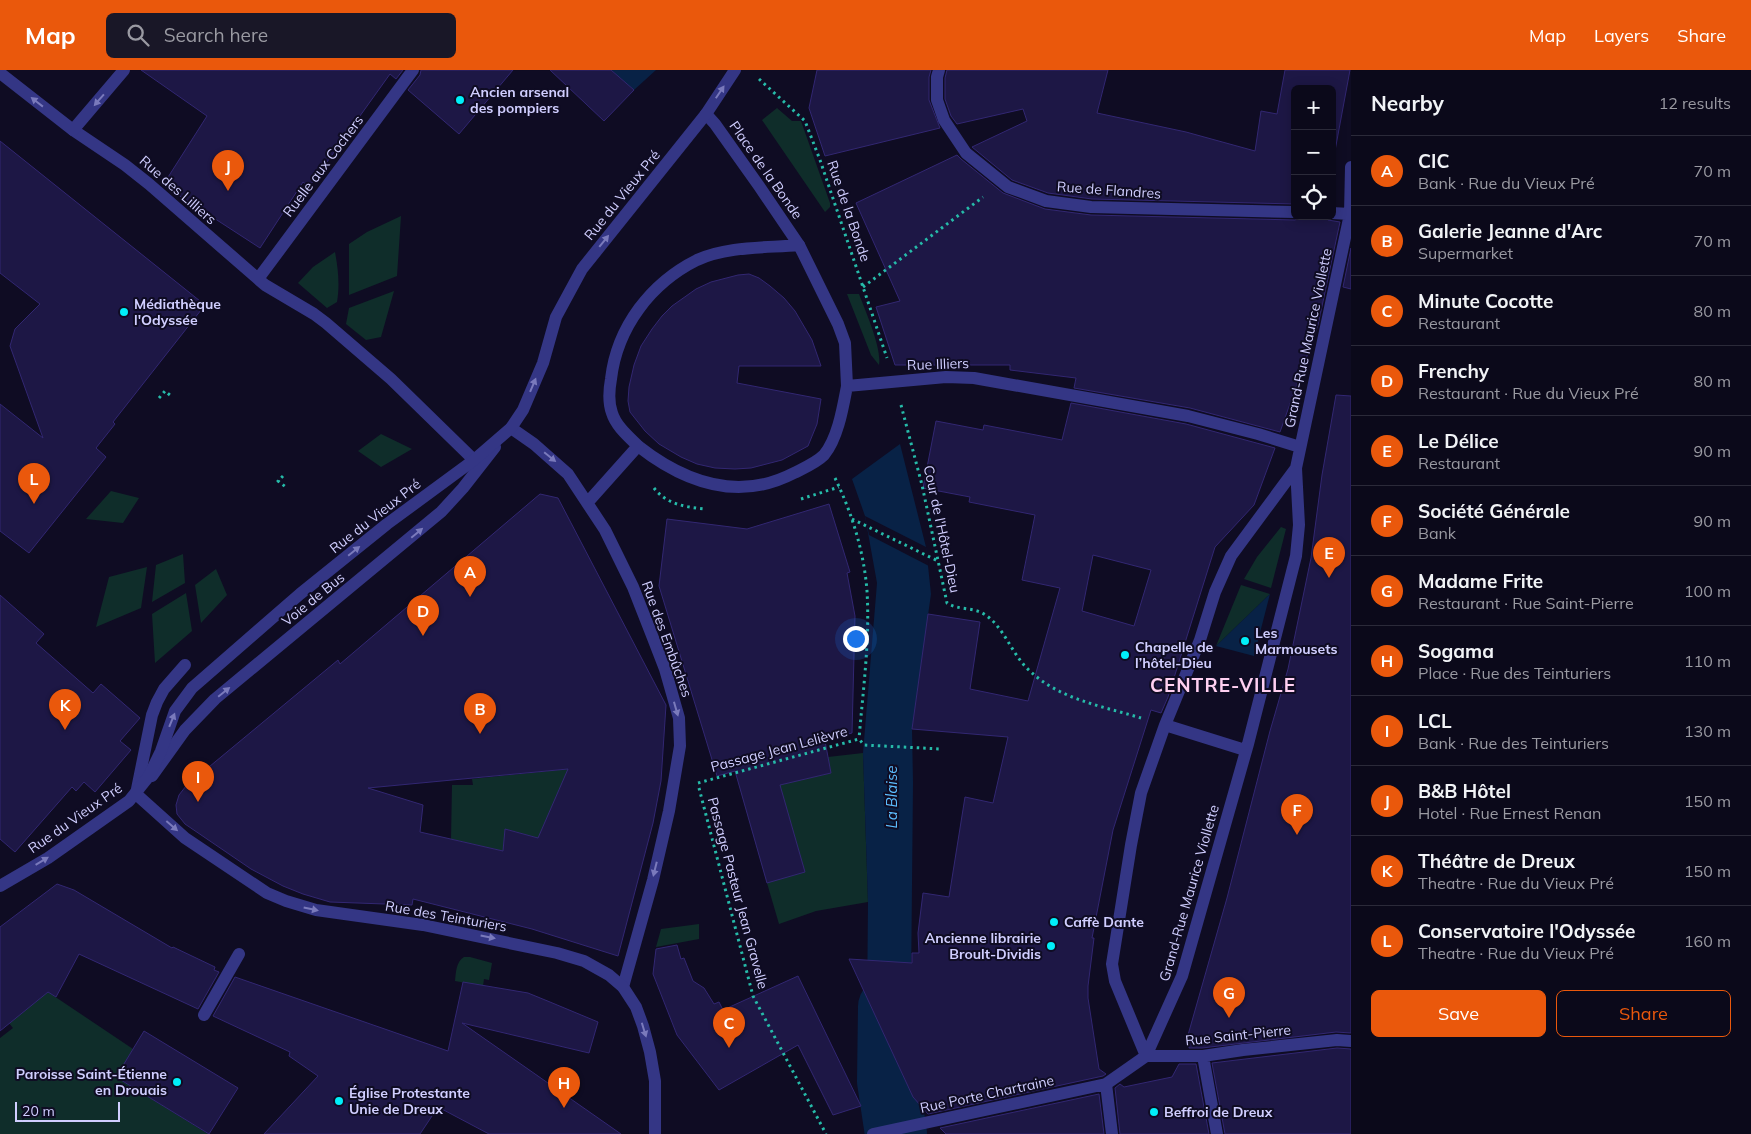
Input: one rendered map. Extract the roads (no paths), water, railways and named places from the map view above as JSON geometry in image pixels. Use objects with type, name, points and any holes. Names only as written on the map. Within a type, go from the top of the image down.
[{"type":"street","points":[[73,130],[124,70]]},
{"type":"street","name":"Ruelle aux Cochers","points":[[258,279],[413,70]]},
{"type":"street","name":"Rue du Vieux Pré","points":[[0,886],[48,858],[121,808],[136,794],[156,764],[175,711],[192,688],[300,594],[387,524],[474,460],[511,428],[523,410],[540,370],[556,317],[582,269],[706,114],[735,70]]},
{"type":"street","name":"Rue de Flandres","points":[[939,70],[937,77],[937,100],[944,120],[966,153],[1008,187],[1046,201],[1091,207],[1291,212]]},
{"type":"street","name":"Rue des Lilliers","points":[[0,73],[73,130],[125,164],[258,279],[326,323],[391,379],[474,460]]},
{"type":"street","name":"Place de la Bonde","points":[[706,114],[715,124],[799,245],[838,324],[845,343],[847,386]]},
{"type":"street","name":"Grand-Rue Maurice Viollette","points":[[1146,1056],[1182,976],[1246,750],[1296,556],[1299,525],[1296,468],[1350,212],[1351,167]]},
{"type":"street","points":[[1336,213],[1350,212]]},
{"type":"street","points":[[799,245],[730,251],[712,255],[697,260],[656,289],[628,324],[616,349],[609,398],[612,414],[620,427],[638,446],[679,474],[705,482],[739,487],[764,485],[803,469],[823,455],[836,429],[843,408],[847,386]]},
{"type":"street","name":"Rue Illiers","points":[[847,386],[946,377],[1008,382],[1188,416],[1300,447]]},
{"type":"street","name":"Rue des Embûches","points":[[511,428],[556,462],[568,474],[605,530],[633,587],[664,669],[679,718],[680,746],[674,784],[652,880],[622,987]]},
{"type":"street","name":"Voie de Bus","points":[[136,794],[153,775],[197,716],[215,699],[442,512],[511,428]]},
{"type":"street","points":[[588,502],[638,446]]},
{"type":"street","name":"Grand-Rue Maurice Viollette","points":[[1146,1056],[1114,981],[1112,964],[1130,845],[1141,793],[1165,725],[1200,640],[1215,592],[1227,563],[1296,468]]},
{"type":"street","points":[[136,794],[152,715],[164,689],[185,664]]},
{"type":"street","points":[[1165,725],[1246,750]]},
{"type":"street","name":"Rue des Teinturiers","points":[[136,794],[185,838],[268,893],[286,901],[316,910],[423,925],[557,953],[597,967],[622,987],[636,1007],[650,1052],[655,1081],[655,1134]]},
{"type":"street","points":[[204,1015],[239,954]]},
{"type":"street","name":"Rue Saint-Pierre","points":[[1146,1056],[1203,1056],[1337,1040],[1351,1041]]},
{"type":"street","points":[[1112,1134],[1106,1084],[1146,1056]]},
{"type":"street","points":[[1203,1056],[1216,1134]]},
{"type":"street","name":"Rue Porte Chartraine","points":[[873,1134],[1106,1084]]},
{"type":"water","points":[[611,70],[656,70],[634,90]]},
{"type":"water","points":[[900,444],[926,547],[931,594],[912,729],[910,1089],[872,1098],[862,1105],[867,1013],[868,902],[863,753],[877,583],[865,516],[852,479]]},
{"type":"water","points":[[1270,594],[1254,656],[1216,646]]},
{"type":"waterway","name":"La Blaise","points":[[889,1007],[888,1081],[896,1134]]},
{"type":"place","name":"Ancien arsenal des pompiers","points":[[460,100]]},
{"type":"place","name":"B&B Hôtel","points":[[228,191]]},
{"type":"place","name":"Médiathèque l'Odyssée","points":[[124,312]]},
{"type":"place","name":"Conservatoire l'Odyssée","points":[[34,504]]},
{"type":"place","name":"Le Délice","points":[[1329,578]]},
{"type":"place","name":"CIC","points":[[470,597]]},
{"type":"place","name":"Frenchy","points":[[423,636]]},
{"type":"place","name":"Les Marmousets","points":[[1245,641]]},
{"type":"place","name":"Chapelle de l’hôtel-Dieu","points":[[1125,655]]},
{"type":"place","name":"Théâtre de Dreux","points":[[65,730]]},
{"type":"place","name":"Galerie Jeanne d'Arc","points":[[480,734]]},
{"type":"place","name":"LCL","points":[[198,802]]},
{"type":"place","name":"Société Générale","points":[[1297,835]]},
{"type":"place","name":"Caffè Dante","points":[[1054,922]]},
{"type":"place","name":"Ancienne librairie Broult-Dividis","points":[[1051,946]]},
{"type":"place","name":"Madame Frite","points":[[1229,1018]]},
{"type":"place","name":"Minute Cocotte","points":[[729,1048]]},
{"type":"place","name":"Paroisse Saint-Étienne en Drouais","points":[[177,1082]]},
{"type":"place","name":"Église Protestante Unie de Dreux","points":[[339,1101]]},
{"type":"place","name":"Sogama","points":[[564,1108]]},
{"type":"place","name":"Beffroi de Dreux","points":[[1154,1112]]},
{"type":"district","name":"CENTRE-VILLE","points":[[1223,685]]}]
